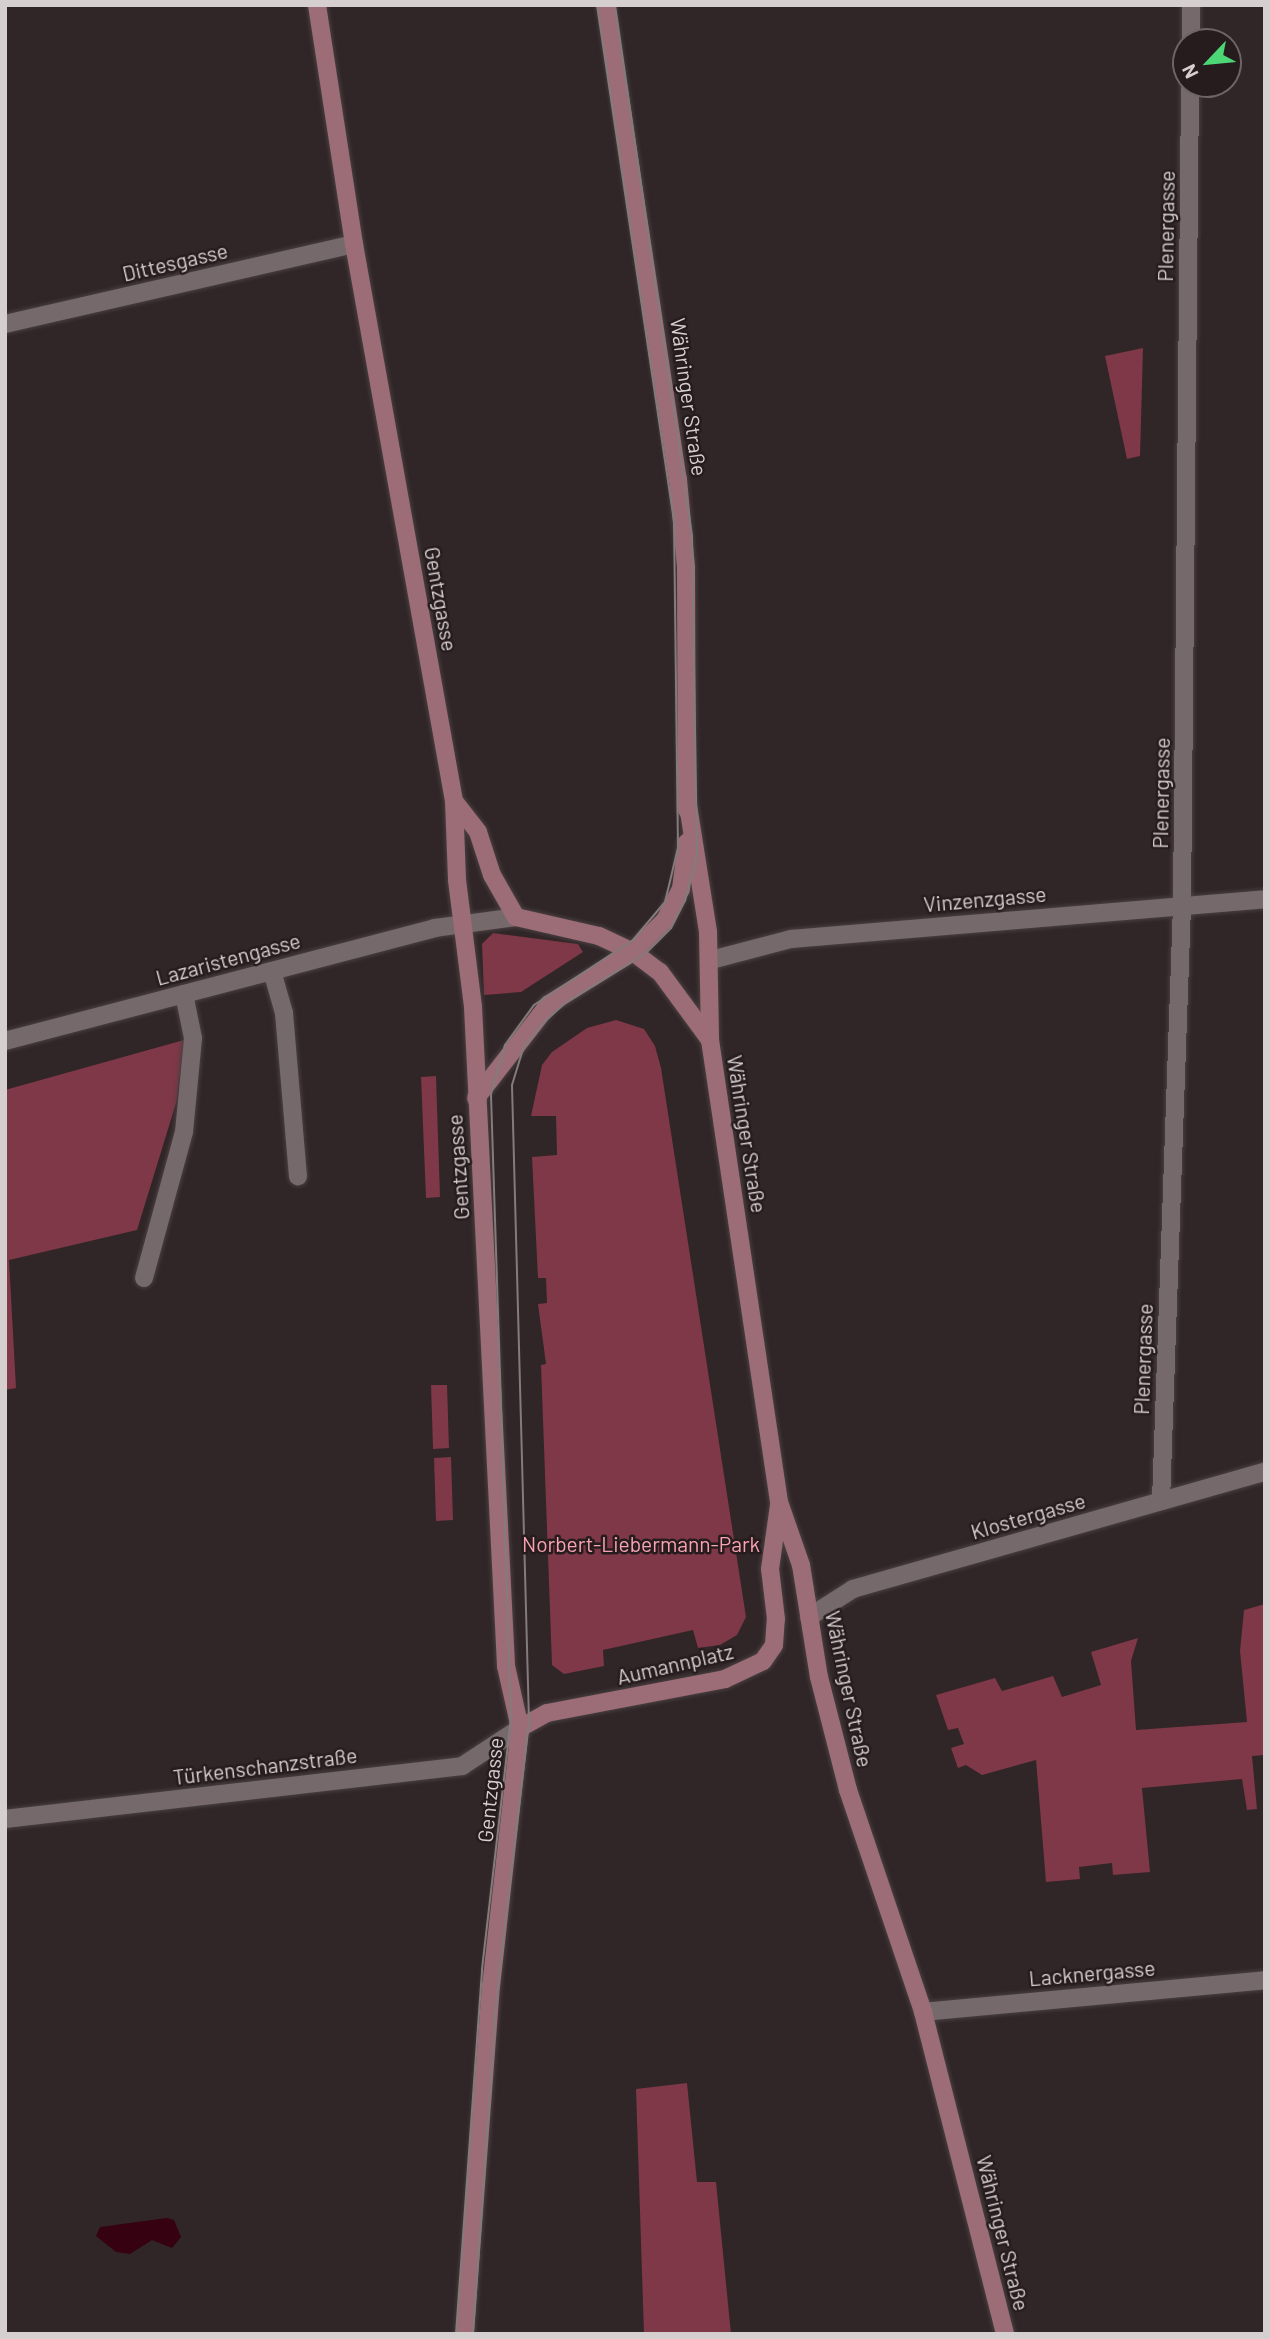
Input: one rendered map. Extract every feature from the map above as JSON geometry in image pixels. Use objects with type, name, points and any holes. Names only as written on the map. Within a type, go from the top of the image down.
[{"type":"main road","name":"Gentzgasse","points":[[317,5],[354,244],[454,801],[476,1098],[502,1619],[506,1666],[520,1728],[491,1985],[464,2334]]},
{"type":"main road","name":"Währinger Straße","points":[[606,5],[678,479],[686,567],[687,799],[681,889],[665,920],[633,952],[660,972],[710,1040]]},
{"type":"main road","name":"Währinger Straße","points":[[687,799],[711,960],[710,1040],[779,1502],[801,1565],[809,1617],[848,1790],[923,2012],[1005,2334]]},
{"type":"main road","points":[[454,801],[478,832],[492,875],[516,917],[599,936],[633,952]]},
{"type":"main road","points":[[476,1098],[549,1004],[633,952]]},
{"type":"main road","name":"Aumannplatz","points":[[520,1728],[547,1713],[725,1679],[763,1661],[774,1645],[776,1619],[770,1569],[779,1502]]},
{"type":"street","points":[[1191,5],[1191,28]]},
{"type":"street","name":"Plenergasse","points":[[1161,1501],[1182,905],[1191,98]]},
{"type":"street","name":"Dittesgasse","points":[[5,324],[354,244]]},
{"type":"street","name":"Vinzenzgasse","points":[[711,960],[790,939],[1265,899]]},
{"type":"street","points":[[463,922],[516,917]]},
{"type":"street","name":"Lazaristengasse","points":[[5,1041],[463,922]]},
{"type":"street","points":[[271,971],[284,1013],[298,1176]]},
{"type":"street","points":[[144,1278],[184,1132],[192,1038],[184,994]]},
{"type":"street","name":"Klostergasse","points":[[809,1617],[853,1590],[1265,1472]]},
{"type":"street","name":"Türkenschanzstraße","points":[[5,1819],[462,1766],[520,1728]]},
{"type":"street","name":"Lacknergasse","points":[[923,2012],[1265,1980]]},
{"type":"green space","points":[[1143,348],[1140,456],[1127,459],[1105,356]]},
{"type":"green space","points":[[493,933],[578,944],[583,952],[521,992],[484,995],[482,944]]},
{"type":"green space","name":"Norbert-Liebermann-Park","points":[[616,1020],[644,1029],[655,1046],[661,1068],[746,1617],[737,1635],[720,1645],[698,1648],[693,1630],[603,1650],[604,1666],[564,1674],[552,1665],[541,1365],[546,1364],[538,1304],[547,1303],[546,1278],[538,1278],[532,1157],[557,1155],[556,1116],[531,1116],[542,1065],[552,1052],[587,1028]]},
{"type":"green space","points":[[184,1040],[177,1100],[137,1230],[9,1260],[16,1388],[5,1390],[5,1090]]},
{"type":"green space","points":[[436,1076],[440,1197],[426,1198],[421,1077]]},
{"type":"green space","points":[[431,1385],[447,1385],[449,1448],[433,1449]]},
{"type":"green space","points":[[451,1457],[453,1520],[436,1521],[434,1458]]},
{"type":"green space","points":[[1265,1604],[1265,1755],[1252,1756],[1257,1809],[1247,1810],[1242,1779],[1142,1788],[1150,1872],[1113,1875],[1112,1863],[1079,1867],[1080,1879],[1046,1882],[1036,1760],[982,1775],[966,1765],[958,1768],[951,1748],[964,1744],[958,1728],[948,1730],[936,1695],[995,1678],[1002,1691],[1053,1676],[1062,1697],[1101,1685],[1091,1652],[1138,1638],[1131,1661],[1136,1730],[1247,1722],[1240,1651],[1244,1610]]},
{"type":"green space","points":[[687,2083],[697,2182],[716,2182],[731,2334],[644,2334],[636,2089]]},
{"type":"shaded area","points":[[167,2218],[174,2220],[181,2237],[172,2248],[152,2240],[130,2254],[116,2252],[96,2236],[100,2227]]},
{"type":"tram line","points":[[456,2334],[482,1969],[511,1718],[491,1094],[505,1045],[534,1005],[633,940],[665,902],[678,848],[674,521],[597,5]]},
{"type":"tram line","points":[[473,2334],[497,1991],[529,1722],[512,1085],[523,1048],[543,1023],[565,1003],[646,953],[671,928],[685,901],[697,855],[692,536],[615,5]]}]
